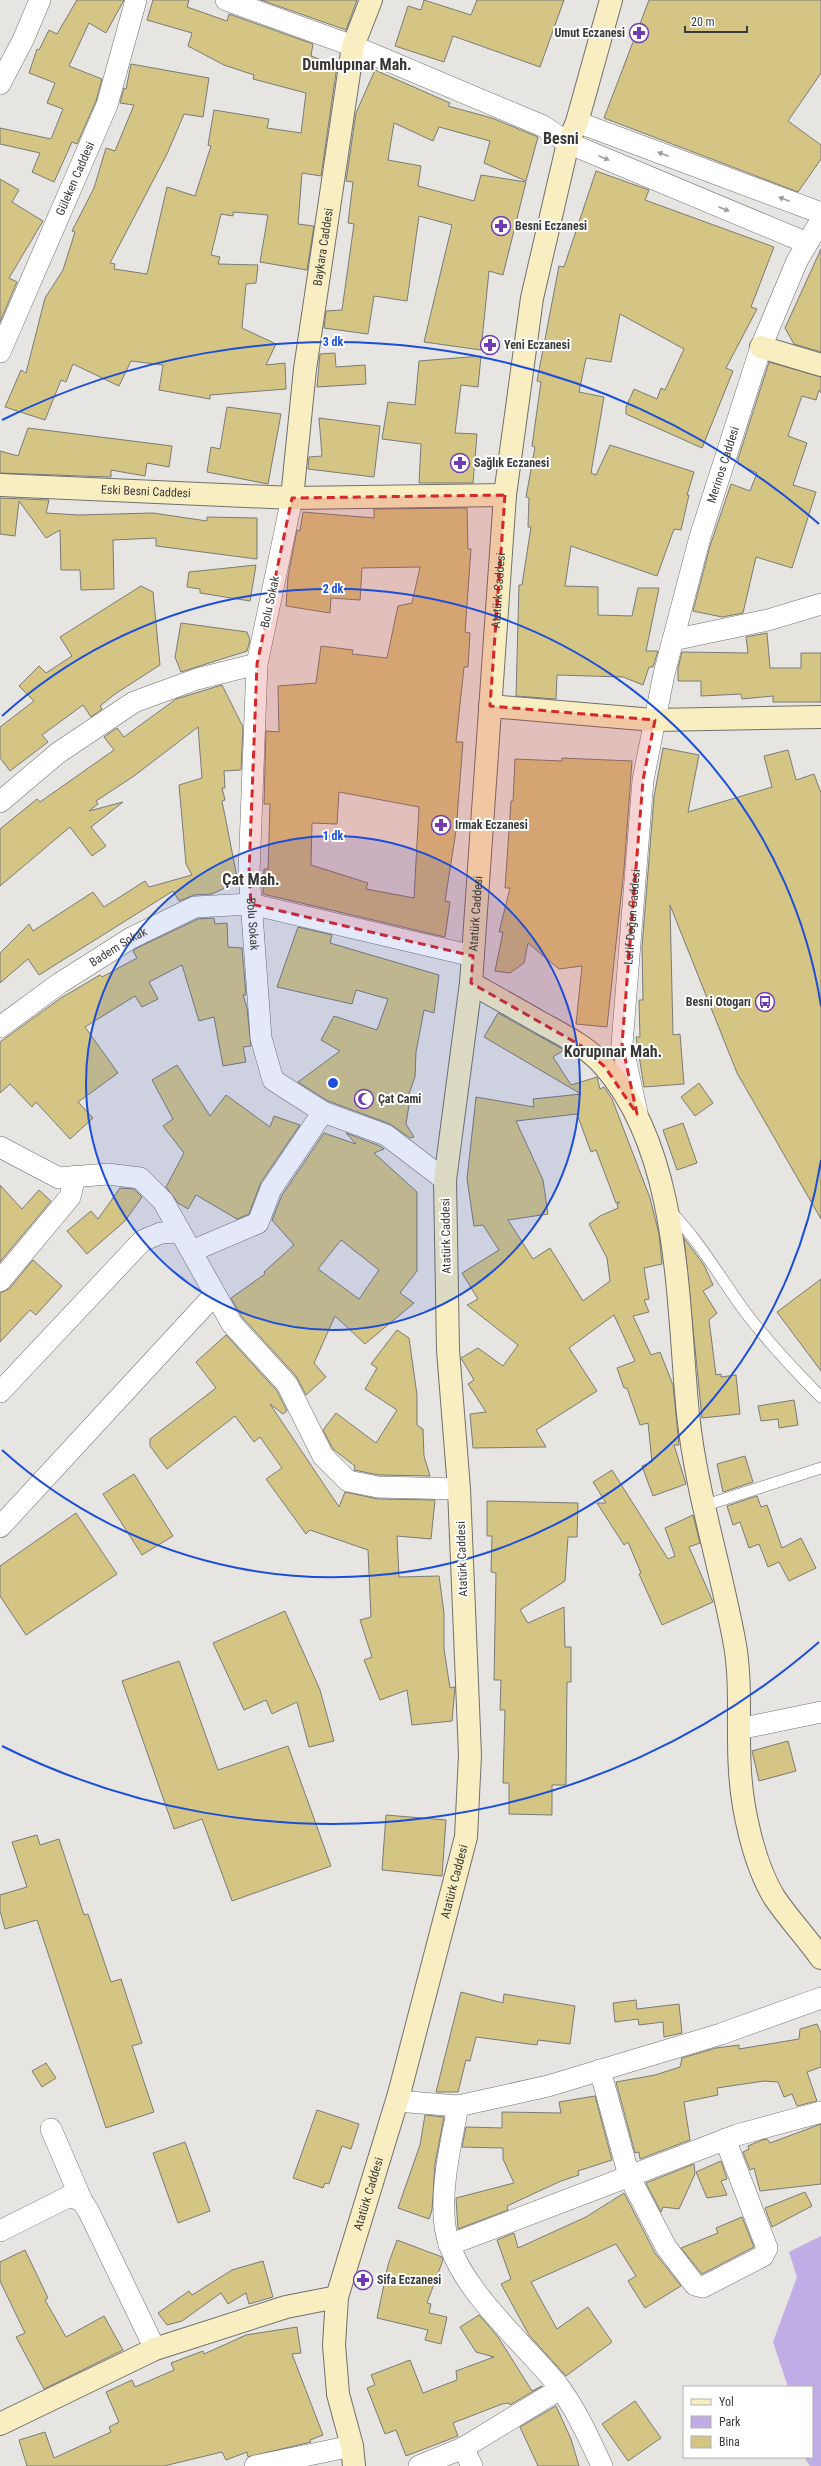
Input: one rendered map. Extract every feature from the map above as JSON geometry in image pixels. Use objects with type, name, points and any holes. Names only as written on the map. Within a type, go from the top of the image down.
[{"type":"street","points":[[0,84],[23,40],[40,0]]},
{"type":"street","name":"Güleken Caddesi","points":[[0,352],[107,105],[136,0]]},
{"type":"street","points":[[226,0],[354,46],[543,126],[568,143],[807,244]]},
{"type":"street","name":"Baykara Caddesi","points":[[292,498],[305,369],[354,46],[371,0]]},
{"type":"street","name":"Atatürk Caddesi","points":[[353,2456],[338,2394],[334,2345],[337,2296],[397,2100],[466,1837],[470,1755],[459,1489],[448,1350],[445,1180],[471,983],[506,495],[532,298],[568,143],[577,122],[612,0]]},
{"type":"street","points":[[577,122],[821,213]]},
{"type":"street","name":"Merinos Caddesi","points":[[655,720],[673,640],[700,537],[762,347],[797,261],[821,220]]},
{"type":"street","points":[[762,347],[821,364]]},
{"type":"street","name":"Eski Besni Caddesi","points":[[0,485],[292,498],[506,495]]},
{"type":"street","name":"Bolu Sokak","points":[[292,498],[257,664],[249,873],[260,1038],[273,1080],[323,1112],[386,1135],[445,1180]]},
{"type":"street","points":[[673,640],[768,620],[821,604]]},
{"type":"street","points":[[0,802],[58,753],[134,702],[197,679],[257,664]]},
{"type":"street","points":[[490,706],[655,720],[821,717]]},
{"type":"street","name":"Latif Doğan Caddesi","points":[[637,1114],[622,1044],[643,780],[655,720]]},
{"type":"street","name":"Badem Sokak","points":[[0,1028],[60,983],[131,938],[195,907],[251,904],[473,956]]},
{"type":"street","points":[[471,983],[580,1045],[605,1067],[637,1114],[661,1182],[666,1207],[676,1265],[688,1417],[703,1506],[727,1600],[737,1658],[740,1772],[749,1836],[773,1895],[821,1958]]},
{"type":"street","points":[[192,1251],[258,1224],[271,1189],[323,1112]]},
{"type":"street","points":[[1,1150],[59,1178],[107,1174],[140,1178],[163,1201],[232,1324],[287,1384],[323,1456],[348,1481],[378,1487],[459,1489]]},
{"type":"street","points":[[0,1281],[70,1197],[75,1176]]},
{"type":"street","points":[[0,1392],[142,1241],[161,1233],[180,1232]]},
{"type":"street","points":[[0,1527],[215,1294]]},
{"type":"street","points":[[739,1729],[821,1712]]},
{"type":"street","points":[[397,2100],[458,2106],[548,2086],[721,2034],[821,1998]]},
{"type":"street","points":[[600,2070],[629,2176],[666,2246],[695,2285],[703,2287],[763,2256],[767,2248],[725,2139]]},
{"type":"street","points":[[458,2106],[445,2195],[445,2225],[449,2245],[474,2289],[560,2389],[580,2420],[602,2466]]},
{"type":"street","points":[[449,2245],[725,2139],[821,2112]]},
{"type":"street","points":[[51,2130],[82,2201],[89,2212],[155,2348]]},
{"type":"street","points":[[0,2231],[70,2196],[82,2201]]},
{"type":"street","points":[[0,2424],[155,2348],[286,2307],[337,2296]]},
{"type":"street","points":[[419,2466],[468,2457],[560,2389]]},
{"type":"street","points":[[256,2466],[353,2456]]},
{"type":"lane","points":[[666,1207],[688,1229],[746,1313],[786,1362],[821,1397]]},
{"type":"lane","points":[[703,1506],[821,1468]]},
{"type":"highlighted area","points":[[505,495],[490,706],[655,720],[643,780],[622,1044],[637,1114],[605,1067],[580,1045],[471,983],[473,956],[251,904],[249,873],[257,664],[292,498]]},
{"type":"green space","points":[[821,2236],[821,2466],[810,2466],[805,2458],[813,2458],[813,2386],[788,2386],[773,2342],[797,2277],[789,2252]]},
{"type":"building","points":[[77,0],[124,0],[106,33],[89,23],[69,66],[102,79],[96,101],[77,144],[72,142],[54,182],[32,172],[40,153],[0,144],[0,128],[51,139],[63,109],[47,103],[55,83],[29,73],[37,49],[39,50],[49,30],[57,34]]},
{"type":"building","points":[[153,0],[189,0],[187,7],[227,21],[229,14],[313,44],[311,56],[337,66],[321,176],[302,173],[298,224],[314,226],[307,270],[260,262],[268,215],[233,212],[233,216],[221,214],[211,255],[220,257],[218,264],[258,265],[256,283],[246,284],[242,328],[276,344],[266,365],[285,363],[286,389],[210,395],[210,399],[159,390],[163,365],[131,361],[119,386],[73,364],[66,382],[61,380],[45,420],[5,407],[21,370],[26,373],[45,298],[63,270],[75,232],[72,231],[94,188],[106,148],[115,151],[134,105],[120,103],[124,88],[126,89],[131,64],[209,78],[203,117],[184,114],[167,154],[110,263],[115,264],[114,269],[147,274],[167,187],[195,196],[211,146],[208,145],[214,110],[269,119],[267,128],[301,133],[306,93],[253,79],[254,75],[224,65],[188,46],[192,33],[147,20]]},
{"type":"building","points":[[261,0],[357,0],[346,30]]},
{"type":"building","points":[[424,0],[471,15],[477,0],[564,0],[540,67],[453,36],[444,62],[395,46],[408,6],[421,10]]},
{"type":"building","points":[[649,0],[821,0],[821,73],[788,121],[821,145],[821,159],[798,192],[604,118]]},
{"type":"building","points":[[375,70],[450,103],[448,106],[492,118],[538,137],[526,181],[484,163],[490,141],[439,127],[433,141],[394,123],[388,160],[421,166],[418,186],[474,201],[481,175],[526,182],[503,275],[489,271],[481,350],[424,342],[452,225],[419,216],[407,301],[374,296],[368,334],[324,328],[326,311],[342,310],[354,224],[348,223],[353,182],[346,181],[356,113]]},
{"type":"building","points":[[596,171],[649,190],[645,200],[774,247],[751,307],[757,309],[726,368],[733,371],[702,448],[626,414],[626,407],[634,389],[657,399],[661,388],[665,390],[684,349],[620,314],[611,362],[586,358],[579,392],[604,397],[591,473],[596,475],[610,445],[694,472],[687,495],[689,495],[681,530],[674,529],[657,576],[571,546],[565,586],[598,587],[598,615],[632,616],[638,588],[659,588],[646,651],[658,651],[653,667],[649,667],[643,685],[623,677],[557,675],[556,699],[516,696],[519,585],[522,585],[531,527],[528,527],[529,498],[526,497],[535,447],[532,446],[541,382],[537,381],[559,266],[564,267]]},
{"type":"building","points":[[0,179],[19,190],[12,202],[43,221],[9,278],[17,282],[0,322]]},
{"type":"building","points":[[821,249],[821,352],[794,344],[785,328]]},
{"type":"building","points":[[335,353],[336,367],[365,365],[366,384],[317,387],[320,354]]},
{"type":"building","points":[[481,356],[478,387],[461,385],[455,433],[477,434],[473,483],[419,483],[421,444],[382,439],[388,402],[415,405],[419,361]]},
{"type":"building","points":[[769,362],[821,377],[821,393],[819,390],[816,400],[802,396],[788,436],[807,443],[793,485],[816,492],[792,568],[756,557],[743,613],[722,617],[693,611],[710,546],[731,484],[750,491],[757,473],[738,464],[738,459]]},
{"type":"building","points":[[227,407],[281,414],[268,484],[207,472],[211,447],[220,449]]},
{"type":"building","points":[[319,418],[380,426],[374,477],[308,469],[309,457],[322,456]]},
{"type":"building","points":[[28,428],[172,446],[169,467],[147,463],[145,476],[111,470],[111,477],[0,473],[0,451],[18,456]]},
{"type":"building","points":[[0,498],[49,500],[46,513],[79,515],[153,513],[207,521],[207,517],[257,518],[257,559],[156,546],[156,538],[113,540],[114,589],[81,590],[80,570],[61,570],[60,530],[46,538],[19,501],[15,536],[0,534]]},
{"type":"building","points":[[467,508],[468,549],[471,549],[465,632],[470,633],[468,667],[464,667],[456,742],[463,742],[456,831],[445,901],[450,902],[445,937],[263,894],[264,869],[268,869],[270,804],[264,804],[266,731],[279,732],[278,686],[316,683],[321,646],[353,650],[352,654],[387,658],[398,606],[412,603],[420,567],[362,568],[360,600],[331,598],[330,613],[286,606],[288,577],[297,530],[300,531],[303,512],[374,518],[374,509]],"holes":[[[339,792],[419,807],[414,898],[366,889],[368,883],[311,865],[312,823],[337,824]]]},
{"type":"building","points":[[256,565],[250,601],[200,593],[200,589],[187,587],[189,572]]},
{"type":"building","points":[[141,586],[153,592],[160,665],[115,694],[100,706],[102,709],[91,717],[83,705],[42,735],[48,742],[10,771],[0,758],[0,727],[34,701],[19,686],[39,666],[46,673],[72,656],[60,637]]},
{"type":"building","points":[[181,623],[247,632],[250,640],[247,651],[181,672],[175,657]]},
{"type":"building","points":[[767,633],[770,668],[801,668],[801,653],[821,653],[821,702],[773,702],[773,696],[742,699],[741,694],[701,696],[701,681],[678,681],[678,668],[682,652],[748,653],[746,637]]},
{"type":"building","points":[[222,685],[243,727],[241,770],[224,771],[225,788],[222,788],[225,800],[222,801],[238,882],[212,894],[194,895],[179,901],[173,891],[39,975],[28,959],[0,983],[0,953],[29,924],[33,931],[93,892],[104,907],[145,881],[149,887],[192,875],[186,864],[179,785],[202,778],[198,727],[134,776],[96,801],[98,804],[89,811],[123,802],[91,827],[106,846],[92,856],[70,827],[0,886],[0,829],[37,799],[40,802],[114,750],[104,737],[117,728],[124,737],[176,699]]},
{"type":"building","name":"Besni Otogarı","points":[[663,748],[699,755],[688,812],[772,787],[764,756],[788,750],[796,780],[814,774],[821,793],[821,1219],[737,1073],[670,905],[673,1035],[680,1034],[684,1084],[644,1087],[636,1037],[640,1037],[639,1000],[643,1000],[642,947],[654,797]]},
{"type":"building","points":[[562,758],[632,761],[624,869],[607,1027],[576,1024],[582,966],[559,969],[528,943],[524,963],[510,973],[495,971],[503,932],[499,932],[510,888],[505,888],[511,801],[513,801],[515,759],[562,761]]},
{"type":"building","points":[[214,918],[215,924],[227,923],[228,947],[242,948],[246,995],[243,995],[247,1008],[251,1046],[243,1047],[246,1062],[223,1066],[214,1017],[199,1021],[182,965],[149,982],[158,999],[142,1007],[135,996],[85,1027],[118,1073],[78,1102],[93,1118],[70,1139],[36,1102],[32,1107],[10,1084],[0,1093],[0,1042],[61,998],[100,975],[102,977],[137,958],[133,951],[137,948],[198,919]]},
{"type":"building","points":[[298,927],[332,935],[330,943],[439,975],[434,1013],[424,1010],[416,1052],[415,1077],[406,1102],[409,1105],[406,1124],[414,1137],[410,1138],[390,1124],[328,1101],[298,1082],[340,1051],[321,1040],[334,1016],[377,1030],[388,999],[356,990],[352,1004],[277,987]]},
{"type":"building","points":[[498,1013],[564,1050],[553,1057],[571,1085],[597,1077],[600,1089],[604,1087],[612,1099],[650,1198],[659,1234],[662,1264],[644,1268],[649,1299],[644,1300],[649,1312],[633,1316],[651,1355],[660,1352],[673,1385],[679,1445],[674,1445],[686,1484],[653,1496],[642,1466],[652,1462],[648,1423],[640,1425],[627,1388],[624,1388],[617,1368],[635,1361],[614,1315],[569,1348],[597,1391],[536,1430],[546,1447],[473,1448],[470,1414],[486,1412],[468,1384],[474,1380],[461,1358],[478,1348],[503,1366],[518,1345],[467,1305],[478,1299],[462,1273],[499,1250],[483,1225],[474,1226],[467,1179],[476,1097],[534,1107],[533,1099],[581,1094],[484,1037]],"holes":[[[577,1114],[591,1152],[596,1150],[616,1203],[620,1202],[617,1204],[618,1208],[600,1216],[589,1224],[607,1258],[610,1281],[583,1301],[550,1248],[533,1259],[508,1220],[548,1214],[543,1180],[516,1121]]]},
{"type":"building","points":[[177,1065],[210,1116],[226,1095],[270,1127],[274,1116],[300,1125],[261,1182],[249,1214],[237,1219],[196,1195],[188,1209],[178,1203],[166,1187],[184,1153],[163,1126],[173,1119],[152,1080]]},
{"type":"building","points":[[699,1083],[713,1103],[695,1116],[681,1097]]},
{"type":"building","points":[[683,1123],[697,1163],[677,1170],[663,1130]]},
{"type":"building","points":[[324,1133],[356,1144],[346,1133],[380,1146],[384,1149],[374,1153],[417,1192],[417,1271],[400,1293],[414,1303],[365,1344],[335,1316],[314,1363],[326,1377],[306,1395],[296,1376],[242,1317],[231,1298],[265,1274],[264,1272],[294,1245],[272,1220],[282,1195]],"holes":[[[341,1240],[379,1270],[359,1299],[318,1269]]]},
{"type":"building","points":[[0,1185],[22,1209],[39,1190],[51,1201],[0,1262]]},
{"type":"building","points":[[120,1188],[134,1189],[142,1197],[125,1221],[87,1254],[67,1231],[91,1211],[98,1219]]},
{"type":"building","points":[[684,1238],[704,1265],[713,1285],[703,1291],[717,1313],[709,1320],[716,1375],[721,1374],[721,1377],[736,1375],[740,1414],[702,1418]]},
{"type":"building","points":[[33,1260],[62,1286],[36,1315],[30,1310],[0,1342],[0,1293],[9,1289]]},
{"type":"building","points":[[821,1279],[821,1371],[777,1312]]},
{"type":"building","points":[[397,1330],[409,1338],[417,1395],[417,1425],[423,1429],[424,1456],[430,1476],[379,1475],[354,1470],[355,1466],[333,1449],[323,1430],[336,1413],[376,1443],[397,1410],[365,1389],[377,1368],[371,1364]]},
{"type":"building","points":[[226,1335],[277,1391],[287,1411],[283,1414],[270,1404],[339,1507],[345,1492],[378,1499],[435,1500],[431,1539],[397,1536],[399,1577],[439,1576],[444,1613],[444,1649],[450,1688],[455,1687],[452,1721],[412,1725],[407,1690],[380,1700],[364,1660],[372,1657],[360,1620],[371,1617],[368,1550],[310,1530],[306,1534],[266,1479],[282,1468],[260,1437],[254,1442],[235,1416],[167,1469],[150,1446],[150,1439],[216,1388],[196,1362]]},
{"type":"building","points":[[794,1400],[798,1425],[779,1428],[778,1419],[761,1421],[758,1406]]},
{"type":"building","points":[[745,1456],[753,1482],[723,1492],[717,1464]]},
{"type":"building","points":[[612,1470],[668,1559],[675,1556],[665,1528],[693,1515],[700,1543],[689,1547],[713,1602],[662,1625],[639,1574],[641,1573],[628,1542],[624,1545],[597,1503],[606,1503],[593,1482]]},
{"type":"building","points":[[134,1474],[173,1536],[142,1555],[103,1494]]},
{"type":"building","points":[[757,1496],[761,1507],[767,1505],[782,1548],[801,1538],[816,1568],[789,1581],[779,1562],[768,1567],[759,1544],[749,1548],[740,1522],[733,1525],[727,1506]]},
{"type":"building","points":[[487,1501],[578,1503],[577,1537],[568,1537],[565,1581],[520,1610],[528,1623],[564,1607],[565,1647],[571,1647],[571,1682],[567,1682],[566,1785],[552,1785],[552,1815],[509,1814],[509,1783],[503,1783],[505,1710],[500,1710],[501,1680],[494,1680],[496,1573],[491,1572],[492,1536],[487,1536]]},
{"type":"building","points":[[76,1513],[117,1574],[26,1635],[0,1596],[0,1566]]},
{"type":"building","points":[[285,1611],[320,1690],[334,1741],[309,1747],[297,1702],[272,1714],[266,1700],[244,1710],[213,1643]]},
{"type":"building","points":[[179,1661],[218,1770],[288,1746],[331,1866],[232,1901],[202,1819],[174,1829],[122,1681]]},
{"type":"building","points":[[788,1741],[796,1771],[759,1781],[752,1751]]},
{"type":"building","points":[[386,1815],[446,1820],[442,1876],[382,1870]]},
{"type":"building","points":[[37,1835],[40,1845],[59,1839],[84,1915],[88,1914],[111,1982],[121,1979],[142,2043],[132,2046],[154,2112],[106,2128],[37,1920],[5,1929],[0,1911],[0,1895],[27,1887],[12,1842]]},
{"type":"building","points":[[461,1992],[503,2003],[504,1994],[575,2006],[570,2044],[538,2040],[537,2045],[476,2037],[470,2061],[466,2060],[458,2092],[436,2092]]},
{"type":"building","points":[[636,2000],[637,2009],[679,2004],[682,2033],[664,2037],[663,2022],[639,2025],[638,2019],[615,2022],[613,2003]]},
{"type":"building","points":[[817,2024],[821,2033],[821,2067],[807,2072],[817,2101],[797,2106],[792,2094],[784,2097],[778,2082],[764,2081],[717,2088],[718,2095],[684,2102],[690,2140],[640,2159],[639,2152],[635,2153],[616,2082],[655,2075],[680,2067],[682,2058],[716,2048],[739,2045],[739,2049],[799,2039],[800,2029]]},
{"type":"building","points":[[46,2063],[56,2078],[42,2087],[32,2071]]},
{"type":"building","points":[[595,2096],[612,2160],[578,2171],[579,2175],[561,2181],[507,2206],[508,2210],[458,2229],[456,2198],[514,2183],[503,2159],[503,2148],[462,2147],[466,2127],[502,2128],[502,2112],[561,2113],[559,2102]]},
{"type":"building","points":[[317,2110],[359,2124],[351,2149],[342,2146],[329,2184],[325,2183],[323,2188],[293,2178]]},
{"type":"building","points":[[425,2115],[444,2117],[435,2164],[432,2210],[429,2219],[398,2208],[420,2145]]},
{"type":"building","points":[[821,2124],[821,2184],[760,2191],[754,2168],[750,2170],[743,2152],[749,2149],[748,2146],[767,2139],[770,2143]]},
{"type":"building","points":[[185,2142],[210,2211],[178,2223],[153,2153]]},
{"type":"building","points":[[721,2161],[727,2179],[721,2181],[727,2195],[707,2198],[696,2172]]},
{"type":"building","points":[[694,2164],[695,2174],[679,2209],[663,2207],[661,2212],[646,2183]]},
{"type":"building","points":[[805,2192],[812,2206],[772,2227],[765,2208]]},
{"type":"building","points":[[624,2193],[655,2253],[681,2286],[645,2308],[628,2281],[636,2276],[616,2244],[531,2282],[557,2329],[588,2307],[612,2342],[566,2376],[529,2335],[501,2284],[511,2279],[497,2240],[514,2233],[518,2248],[586,2217]]},
{"type":"building","points":[[742,2217],[754,2247],[702,2274],[681,2248],[718,2233],[716,2228]]},
{"type":"building","points":[[397,2240],[442,2257],[443,2260],[427,2303],[431,2304],[429,2313],[447,2317],[441,2344],[425,2340],[428,2330],[377,2318],[388,2265]]},
{"type":"building","points":[[25,2250],[48,2298],[45,2300],[66,2337],[104,2316],[123,2350],[44,2389],[16,2337],[25,2333],[0,2281],[0,2262]]},
{"type":"building","points":[[263,2261],[273,2297],[249,2304],[246,2293],[228,2304],[221,2293],[182,2321],[167,2325],[158,2313],[189,2291],[192,2295],[232,2270]]},
{"type":"building","points":[[479,2315],[498,2337],[532,2391],[542,2386],[510,2405],[509,2403],[502,2404],[453,2423],[458,2436],[406,2456],[396,2430],[385,2434],[367,2388],[375,2385],[371,2375],[410,2360],[423,2393],[457,2380],[456,2371],[494,2357],[476,2352],[460,2327]]},
{"type":"building","points":[[297,2327],[301,2353],[292,2354],[323,2435],[310,2440],[311,2442],[248,2457],[247,2452],[226,2460],[222,2452],[164,2466],[27,2466],[19,2440],[45,2432],[54,2458],[111,2432],[109,2427],[119,2422],[106,2392],[132,2380],[135,2387],[174,2370],[171,2363],[203,2351],[204,2354],[246,2335]]},
{"type":"building","points":[[635,2401],[661,2438],[628,2461],[602,2424]]},
{"type":"building","points":[[556,2406],[571,2439],[579,2466],[538,2466],[520,2427]]},
{"type":"place","name":"Umut Eczanesi","points":[[639,33]]},
{"type":"place","name":"Besni Eczanesi","points":[[501,226]]},
{"type":"place","name":"Yeni Eczanesi","points":[[490,345]]},
{"type":"place","name":"Sağlık Eczanesi","points":[[460,463]]},
{"type":"place","name":"Irmak Eczanesi","points":[[441,825]]},
{"type":"place","name":"Besni Otogarı","points":[[765,1002]]},
{"type":"place","name":"Çat Cami","points":[[364,1099]]},
{"type":"place","name":"Sifa Eczanesi","points":[[363,2280]]},
{"type":"district","name":"Dumlupınar Mah.","points":[[357,64]]},
{"type":"district","name":"Besni","points":[[561,138]]},
{"type":"district","name":"Çat Mah.","points":[[251,879]]},
{"type":"district","name":"Korupınar Mah.","points":[[613,1051]]}]
